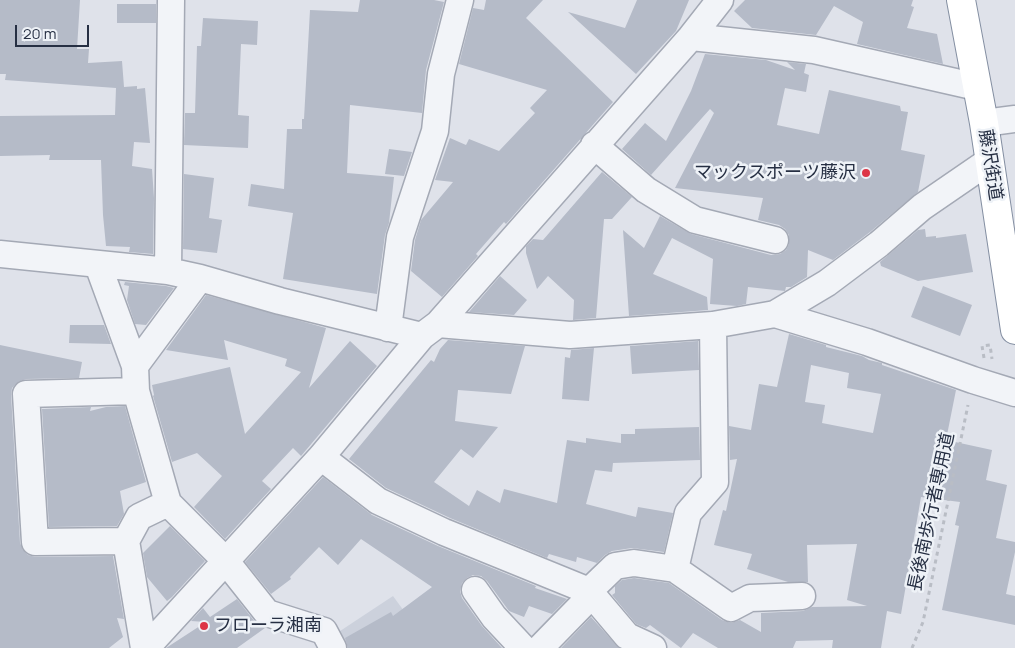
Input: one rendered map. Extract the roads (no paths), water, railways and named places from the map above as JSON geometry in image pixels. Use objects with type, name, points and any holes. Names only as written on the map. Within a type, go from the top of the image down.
[{"type":"highway","name":"藤沢街道","points":[[961,0],[977,87],[1005,117],[989,161],[1015,330]]},
{"type":"street","points":[[168,271],[171,0]]},
{"type":"street","points":[[388,328],[400,237],[435,131],[441,74],[460,0]]},
{"type":"street","points":[[145,648],[321,457],[430,330],[691,37],[720,0]]},
{"type":"street","points":[[691,37],[814,50],[977,87]]},
{"type":"street","points":[[594,145],[646,190],[695,220],[775,240]]},
{"type":"street","points":[[0,254],[168,271],[388,328],[570,335],[713,325],[775,314],[827,283],[879,244],[922,207],[989,161]]},
{"type":"street","points":[[98,264],[136,379],[168,503],[225,560],[267,613],[324,631],[332,648]]},
{"type":"street","points":[[126,541],[35,542],[26,394],[136,379],[200,278]]},
{"type":"street","points":[[775,314],[867,342],[984,369],[1015,393]]},
{"type":"street","points":[[675,569],[688,513],[715,482],[713,325]]},
{"type":"street","points":[[321,457],[378,501],[444,532],[589,591],[627,636],[653,648]]},
{"type":"street","points":[[145,648],[126,541],[139,517],[168,503]]},
{"type":"street","points":[[540,648],[582,605],[589,591],[615,566],[634,563],[675,569],[731,608],[750,598],[802,596]]},
{"type":"street","points":[[475,590],[494,617],[523,648]]},
{"type":"place","name":"マックスポーツ藤沢","points":[[866,173]]},
{"type":"place","name":"フローラ湘南","points":[[204,626]]}]
